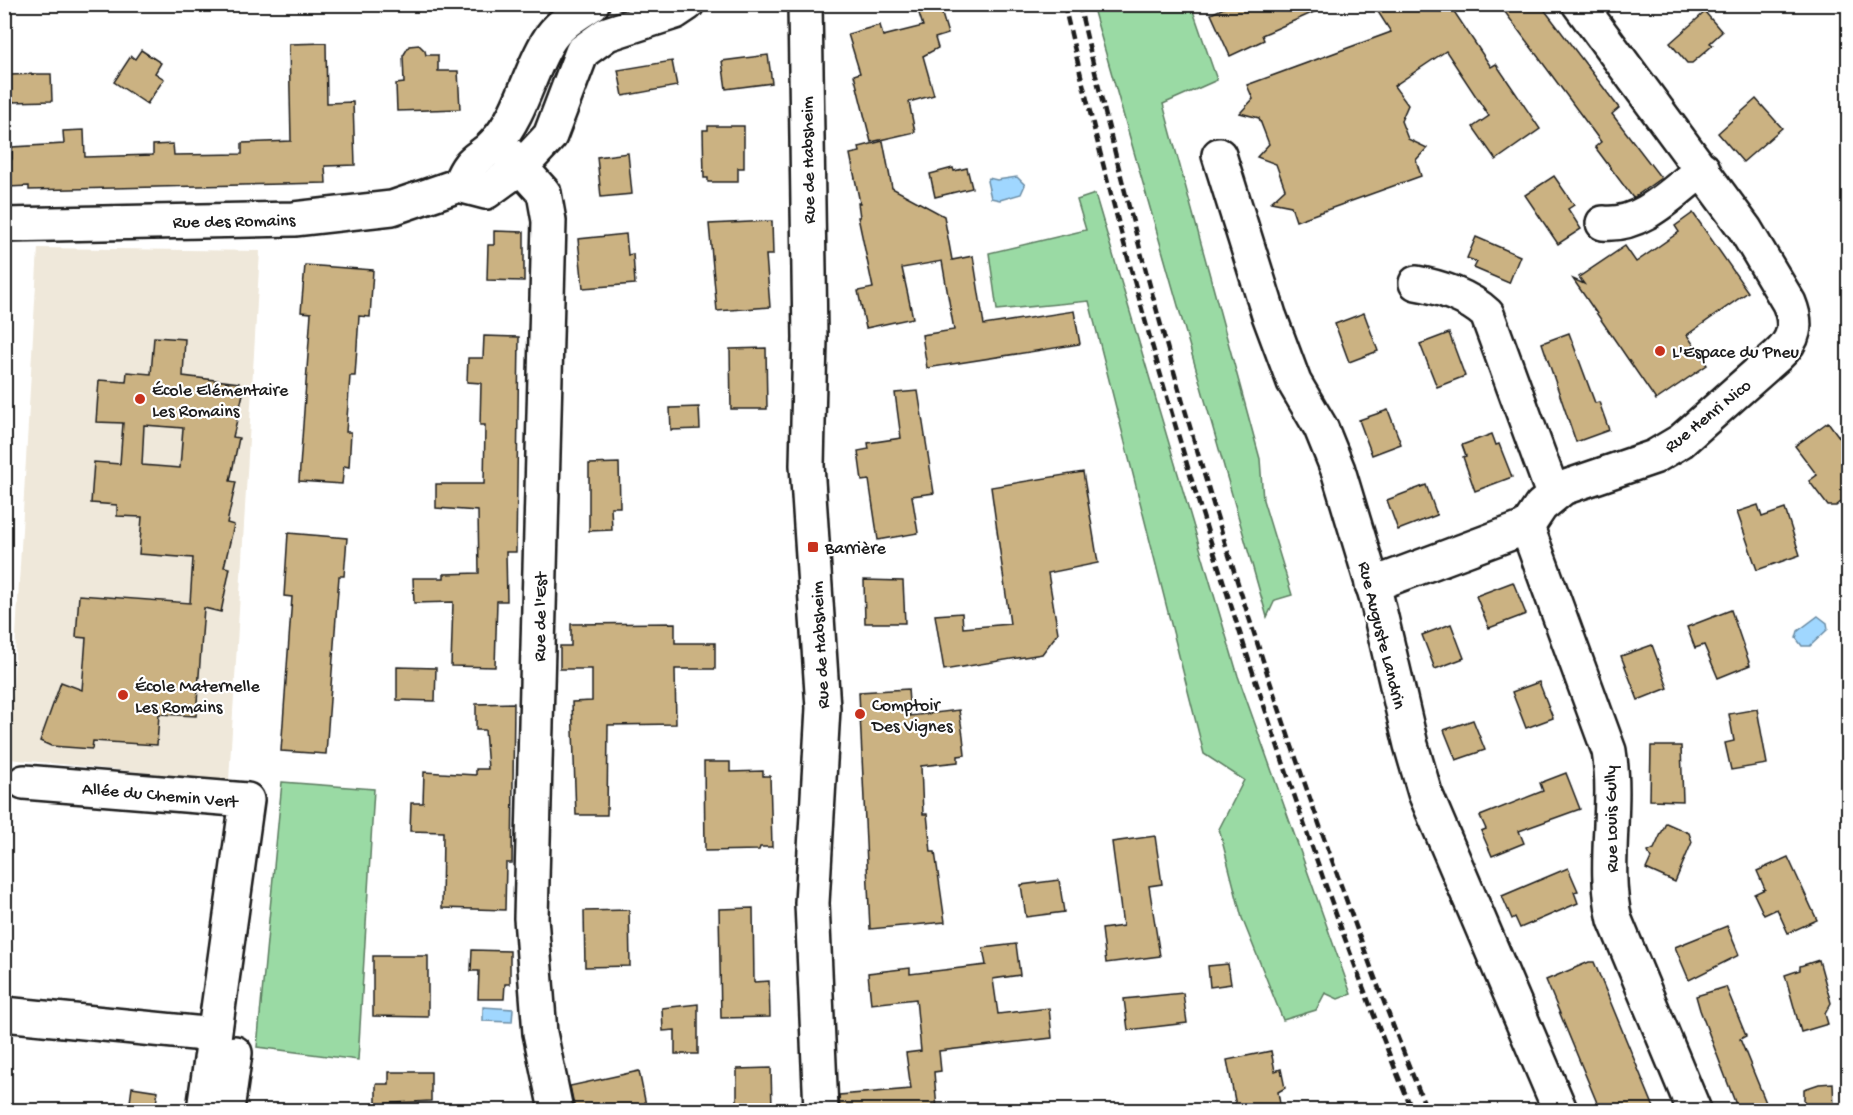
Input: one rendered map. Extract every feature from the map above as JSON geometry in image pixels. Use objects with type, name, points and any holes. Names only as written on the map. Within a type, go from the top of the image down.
[{"type":"street","points":[[572,10],[547,42],[529,85],[497,141],[467,165],[459,185],[486,192],[522,166],[550,136],[582,52],[607,34],[675,12],[687,4]]},
{"type":"street","name":"Rue de Habsheim","points":[[805,4],[810,338],[807,465],[823,708],[812,903],[821,1109]]},
{"type":"street","name":"Rue Henri Nico","points":[[1553,494],[1654,457],[1674,446],[1777,357],[1791,341],[1795,322],[1789,303],[1745,229],[1703,169],[1579,4]]},
{"type":"street","points":[[572,10],[582,52]]},
{"type":"street","name":"Rue de l'Est","points":[[497,141],[544,193],[549,221],[531,918],[540,1033],[556,1110]]},
{"type":"street","name":"Rue Auguste Landrin","points":[[1219,155],[1269,315],[1294,382],[1332,452],[1372,585],[1425,792],[1560,1110]]},
{"type":"street","points":[[1603,224],[1618,225],[1637,219],[1703,169]]},
{"type":"street","name":"Rue des Romains","points":[[4,225],[294,219],[392,208],[459,185]]},
{"type":"street","points":[[1372,585],[1527,527],[1553,494],[1486,314],[1472,303],[1440,289],[1416,283]]},
{"type":"street","name":"Rue Louis Gully","points":[[1527,527],[1609,752],[1612,772],[1611,894],[1615,920],[1694,1110]]},
{"type":"street","name":"Allée du Chemin Vert","points":[[24,782],[247,800],[204,1110]]},
{"type":"street","points":[[220,994],[238,1031],[227,1110]]},
{"type":"street","points":[[4,1014],[214,1035]]},
{"type":"shaded area","name":"École Elémentaire Les Romains","points":[[38,248],[260,251],[229,781],[9,759]]},
{"type":"green space","points":[[1092,5],[1191,5],[1217,80],[1163,104],[1260,459],[1263,500],[1292,595],[1275,600],[1267,617]]},
{"type":"green space","points":[[1095,194],[1238,676],[1351,994],[1338,999],[1325,993],[1316,1010],[1283,1020],[1242,918],[1219,829],[1244,780],[1204,754],[1089,301],[997,310],[989,253],[1086,230],[1077,200]]},
{"type":"green space","points":[[282,782],[374,789],[358,1060],[257,1047]]},
{"type":"water","points":[[1017,177],[1025,185],[1021,194],[1000,200],[991,198],[987,181],[989,178],[997,180]]},
{"type":"water","points":[[1818,616],[1827,623],[1828,629],[1810,646],[1802,646],[1796,638],[1798,631]]},
{"type":"water","points":[[483,1007],[513,1009],[512,1022],[483,1021]]},
{"type":"building","points":[[916,4],[939,4],[948,34],[935,38],[938,48],[923,56],[934,95],[909,102],[915,132],[871,142],[854,75],[860,73],[848,34],[880,25],[883,36],[923,26]]},
{"type":"building","points":[[1232,4],[1332,4],[1262,35],[1264,40],[1230,56],[1211,14]]},
{"type":"building","points":[[1373,4],[1449,4],[1491,67],[1496,64],[1540,129],[1496,160],[1473,127],[1489,116],[1446,51],[1394,86],[1408,105],[1401,121],[1408,139],[1427,148],[1416,160],[1421,176],[1296,221],[1291,206],[1271,202],[1285,189],[1276,164],[1257,157],[1269,144],[1259,118],[1240,113],[1253,99],[1247,85],[1391,32]]},
{"type":"building","points":[[1499,4],[1540,4],[1619,108],[1612,114],[1661,178],[1633,198],[1595,147],[1601,142]]},
{"type":"building","points":[[1705,12],[1722,32],[1710,43],[1713,45],[1692,63],[1687,63],[1670,43]]},
{"type":"building","points":[[326,43],[327,103],[353,102],[355,165],[325,166],[326,183],[29,190],[29,186],[8,187],[7,159],[12,159],[12,147],[64,144],[63,131],[84,130],[85,157],[153,155],[153,145],[173,144],[174,155],[242,154],[242,143],[291,141],[289,44]]},
{"type":"building","points":[[419,45],[426,55],[438,55],[438,71],[458,71],[460,109],[397,111],[396,84],[404,83],[403,56],[409,46]]},
{"type":"building","points":[[141,50],[161,63],[155,73],[164,79],[147,104],[114,82],[131,56],[135,59]]},
{"type":"building","points":[[768,55],[772,83],[726,89],[722,61]]},
{"type":"building","points":[[672,61],[677,86],[623,96],[618,70]]},
{"type":"building","points":[[51,74],[52,101],[11,102],[10,75]]},
{"type":"building","points":[[1756,99],[1782,128],[1743,162],[1718,133]]},
{"type":"building","points":[[708,126],[744,126],[744,168],[738,168],[738,182],[708,182],[708,178],[704,178],[703,130],[708,130]]},
{"type":"building","points":[[883,141],[892,188],[944,216],[952,260],[973,256],[984,325],[1074,311],[1080,344],[927,368],[922,335],[954,330],[942,261],[902,268],[913,318],[866,328],[858,291],[873,288],[858,217],[860,217],[858,203],[860,203],[850,154],[860,152],[859,147]]},
{"type":"building","points":[[628,153],[632,194],[601,197],[597,157]]},
{"type":"building","points":[[953,168],[954,171],[967,168],[972,188],[935,197],[930,174]]},
{"type":"building","points":[[1554,176],[1574,205],[1568,209],[1581,229],[1558,244],[1525,195]]},
{"type":"building","points":[[1693,213],[1748,292],[1687,335],[1707,365],[1656,400],[1573,279],[1584,284],[1579,277],[1625,246],[1636,262],[1679,232],[1675,226]]},
{"type":"building","points":[[772,221],[773,255],[766,255],[770,307],[717,311],[709,224]]},
{"type":"building","points":[[494,231],[524,232],[524,281],[487,280],[488,245],[494,245]]},
{"type":"building","points":[[626,234],[628,255],[633,254],[635,284],[583,288],[578,239]]},
{"type":"building","points":[[1476,237],[1520,256],[1509,283],[1474,268],[1477,262],[1467,258]]},
{"type":"building","points":[[305,265],[373,270],[370,317],[359,316],[355,376],[350,376],[346,432],[351,432],[349,467],[344,466],[342,484],[299,481],[311,313],[301,312]]},
{"type":"building","points":[[1364,313],[1378,351],[1349,362],[1335,324]]},
{"type":"building","points":[[1449,333],[1465,376],[1437,387],[1420,344]]},
{"type":"building","points":[[1569,333],[1595,403],[1599,402],[1609,430],[1576,442],[1542,343]]},
{"type":"building","points":[[484,336],[519,337],[516,552],[506,552],[507,601],[497,601],[495,667],[451,666],[453,602],[414,603],[413,578],[444,578],[444,574],[479,573],[478,511],[436,508],[436,484],[484,484],[485,425],[480,425],[481,383],[467,382],[468,358],[483,358]]},
{"type":"building","points":[[154,337],[185,339],[183,376],[239,383],[236,393],[243,394],[233,437],[239,438],[230,481],[236,482],[227,523],[234,525],[224,567],[230,568],[221,612],[204,608],[196,716],[159,714],[157,745],[93,741],[92,749],[51,746],[40,741],[61,682],[82,690],[86,638],[76,637],[79,595],[190,603],[193,558],[139,554],[142,517],[117,516],[117,505],[91,503],[94,462],[120,464],[123,423],[96,422],[99,380],[126,382],[127,372],[151,374]],"holes":[[[144,425],[183,428],[180,468],[142,465]]]},
{"type":"building","points":[[766,348],[767,409],[731,409],[730,349]]},
{"type":"building","points":[[918,391],[934,493],[912,496],[918,533],[878,540],[869,480],[862,481],[858,451],[869,449],[868,443],[901,438],[895,393]]},
{"type":"building","points":[[699,407],[700,429],[671,430],[670,408]]},
{"type":"building","points":[[1388,410],[1401,444],[1372,455],[1359,420]]},
{"type":"building","points":[[1828,422],[1848,449],[1848,496],[1836,506],[1828,506],[1809,481],[1817,475],[1795,446]]},
{"type":"building","points":[[1492,434],[1496,445],[1499,444],[1512,477],[1475,491],[1463,457],[1466,456],[1462,445]]},
{"type":"building","points":[[619,463],[620,507],[611,507],[612,530],[589,531],[589,464]]},
{"type":"building","points":[[1083,472],[1098,563],[1048,573],[1058,633],[1042,654],[944,670],[935,615],[962,613],[963,628],[1010,624],[991,487]]},
{"type":"building","points":[[1426,485],[1437,515],[1398,530],[1387,500]]},
{"type":"building","points":[[1758,505],[1762,517],[1785,509],[1800,555],[1757,570],[1737,512]]},
{"type":"building","points":[[288,533],[347,538],[344,576],[339,576],[326,754],[281,751],[292,597],[284,596]]},
{"type":"building","points":[[864,580],[903,581],[905,623],[865,623]]},
{"type":"building","points":[[1513,582],[1526,614],[1489,628],[1476,596]]},
{"type":"building","points":[[1731,610],[1750,665],[1718,678],[1704,645],[1695,648],[1687,627]]},
{"type":"building","points":[[675,623],[675,643],[715,643],[715,669],[675,669],[676,724],[608,725],[607,815],[576,815],[572,702],[592,701],[592,669],[560,669],[560,646],[571,646],[571,624]]},
{"type":"building","points":[[1451,624],[1464,658],[1435,669],[1422,635]]},
{"type":"building","points":[[1652,645],[1668,688],[1638,700],[1621,656]]},
{"type":"building","points":[[397,667],[436,668],[435,701],[397,700]]},
{"type":"building","points":[[1539,682],[1553,718],[1526,728],[1512,692]]},
{"type":"building","points":[[908,689],[910,716],[959,710],[965,755],[958,756],[958,762],[921,766],[923,814],[927,814],[931,852],[935,852],[945,922],[870,929],[859,692]]},
{"type":"building","points":[[514,703],[512,863],[506,863],[505,910],[442,908],[443,832],[410,831],[411,803],[423,803],[424,772],[476,775],[476,769],[488,769],[485,730],[476,730],[476,704]]},
{"type":"building","points":[[1757,709],[1767,764],[1731,770],[1725,743],[1734,741],[1729,714]]},
{"type":"building","points":[[1473,720],[1485,750],[1456,760],[1444,730]]},
{"type":"building","points":[[1651,746],[1681,746],[1683,801],[1650,800]]},
{"type":"building","points":[[704,762],[730,762],[730,772],[763,771],[763,776],[770,776],[772,847],[760,847],[759,850],[705,851]]},
{"type":"building","points":[[1566,773],[1580,809],[1519,831],[1524,843],[1492,856],[1481,831],[1486,829],[1480,816],[1543,791],[1540,783]]},
{"type":"building","points":[[1666,823],[1689,833],[1692,842],[1675,882],[1646,869],[1651,858],[1648,852],[1654,849]]},
{"type":"building","points":[[1155,836],[1162,884],[1149,886],[1160,956],[1106,963],[1102,929],[1123,926],[1112,842]]},
{"type":"building","points":[[1788,857],[1817,920],[1788,933],[1777,909],[1764,915],[1754,894],[1765,889],[1757,871]]},
{"type":"building","points":[[1568,868],[1578,891],[1574,892],[1578,903],[1520,928],[1515,917],[1512,919],[1502,896]]},
{"type":"building","points":[[1059,880],[1064,912],[1026,917],[1021,885]]},
{"type":"building","points":[[753,908],[754,982],[769,981],[770,1017],[721,1018],[719,909]]},
{"type":"building","points":[[629,910],[630,966],[585,967],[584,911]]},
{"type":"building","points":[[1727,926],[1739,955],[1689,980],[1675,947]]},
{"type":"building","points":[[1016,944],[1020,975],[993,979],[998,1014],[1049,1008],[1052,1038],[939,1051],[941,1071],[934,1072],[937,1110],[840,1110],[839,1095],[911,1089],[906,1053],[921,1051],[916,999],[871,1004],[868,973],[910,968],[910,974],[986,965],[983,948]]},
{"type":"building","points":[[472,950],[510,951],[510,984],[505,984],[504,999],[478,999],[479,971],[471,971]]},
{"type":"building","points":[[373,956],[428,956],[428,1017],[373,1016]]},
{"type":"building","points":[[1819,960],[1831,1003],[1825,1014],[1828,1024],[1801,1032],[1785,975],[1800,970],[1800,966]]},
{"type":"building","points":[[1594,962],[1655,1110],[1600,1110],[1546,980]]},
{"type":"building","points":[[1228,964],[1231,984],[1210,987],[1208,966]]},
{"type":"building","points":[[1726,987],[1746,1036],[1740,1039],[1769,1110],[1738,1110],[1700,1010],[1696,996]]},
{"type":"building","points":[[1183,993],[1187,1023],[1128,1030],[1124,999]]},
{"type":"building","points":[[698,1004],[698,1054],[675,1054],[675,1030],[663,1031],[662,1008]]},
{"type":"building","points":[[1271,1051],[1275,1071],[1281,1069],[1285,1088],[1278,1092],[1281,1110],[1241,1110],[1240,1105],[1236,1106],[1227,1060]]},
{"type":"building","points":[[771,1068],[772,1110],[737,1110],[737,1069]]},
{"type":"building","points":[[639,1071],[647,1110],[575,1110],[570,1086]]},
{"type":"building","points":[[389,1072],[431,1072],[431,1101],[376,1104],[376,1084],[389,1084]]},
{"type":"building","points":[[1833,1083],[1834,1110],[1804,1110],[1804,1089],[1819,1084]]},
{"type":"building","points":[[132,1087],[158,1091],[155,1110],[129,1110]]},
{"type":"railway","points":[[1064,4],[1110,191],[1188,469],[1246,653],[1325,882],[1358,974],[1412,1110]]},
{"type":"railway","points":[[1079,4],[1159,318],[1188,422],[1252,628],[1322,832],[1399,1041],[1427,1110]]},
{"type":"place","name":"L'Espace du Pneu","points":[[1660,351]]},
{"type":"place","name":"École Elémentaire Les Romains","points":[[140,399]]},
{"type":"place","name":"Barrière","points":[[813,547]]},
{"type":"place","name":"École Maternelle Les Romains","points":[[123,695]]},
{"type":"place","name":"Comptoir Des Vignes","points":[[860,714]]}]
